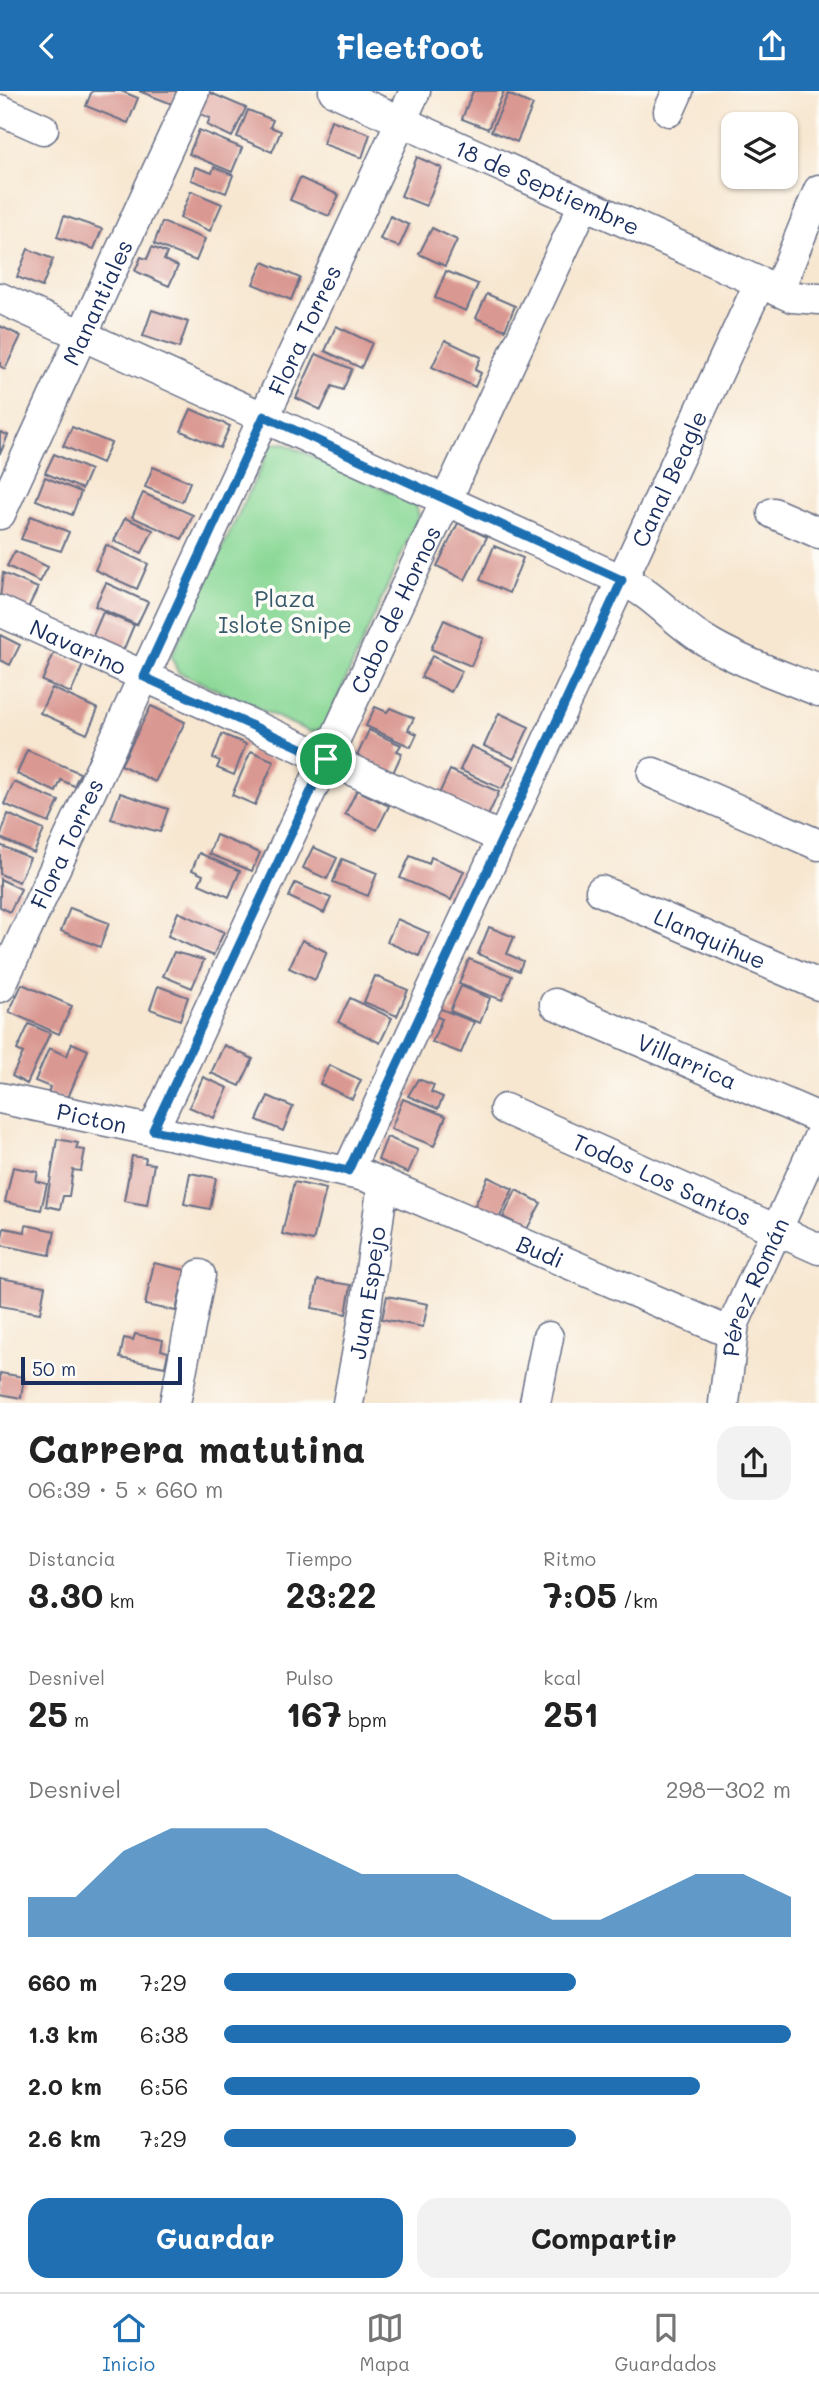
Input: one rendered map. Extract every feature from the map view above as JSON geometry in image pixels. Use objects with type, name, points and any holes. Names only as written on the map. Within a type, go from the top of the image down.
[{"type":"street","name":"Manantiales","points":[[0,514],[194,91]]},
{"type":"street","name":"18 de Septiembre","points":[[334,91],[769,287],[800,299],[819,299]]},
{"type":"street","name":"Flora Torres","points":[[0,987],[415,91]]},
{"type":"street","points":[[0,110],[43,129]]},
{"type":"street","name":"Canal Beagle","points":[[348,1171],[622,580],[819,190]]},
{"type":"street","name":"Cabo de Hornos","points":[[153,1130],[584,204]]},
{"type":"street","points":[[0,298],[447,498],[643,590],[689,629],[718,648],[819,691]]},
{"type":"street","points":[[773,513],[819,533]]},
{"type":"street","name":"Navarino","points":[[0,611],[502,838]]},
{"type":"street","points":[[653,773],[819,845]]},
{"type":"street","name":"Llanquihue","points":[[601,891],[819,985]]},
{"type":"street","name":"Villarrica","points":[[555,1004],[819,1118]]},
{"type":"street","name":"Picton","points":[[1,1105],[153,1130],[348,1171]]},
{"type":"street","name":"Todos Los Santos","points":[[505,1109],[819,1249]]},
{"type":"street","name":"Pérez Román","points":[[724,1403],[731,1333],[819,1137]]},
{"type":"street","name":"Budi","points":[[348,1171],[383,1183],[731,1333]]},
{"type":"street","name":"Juan Espejo","points":[[348,1403],[373,1263],[383,1183]]},
{"type":"street","points":[[175,1403],[200,1275]]},
{"type":"street","points":[[535,1403],[548,1337]]},
{"type":"green space","name":"Plaza Islote Snipe","points":[[283,443],[415,503],[419,515],[324,729],[310,732],[178,672],[171,656],[272,444]]},
{"type":"building","points":[[92,91],[121,91],[138,98],[128,123],[86,106]]},
{"type":"building","points":[[139,91],[177,91],[172,104]]},
{"type":"building","points":[[206,91],[246,108],[232,137],[207,125],[210,118],[196,112]]},
{"type":"building","points":[[473,91],[504,91],[488,129],[462,119]]},
{"type":"building","points":[[508,94],[533,105],[517,142],[491,131]]},
{"type":"building","points":[[248,110],[273,120],[270,127],[281,131],[272,152],[237,137]]},
{"type":"building","points":[[331,120],[370,134],[362,158],[323,144]]},
{"type":"building","points":[[199,130],[242,148],[232,172],[189,154]]},
{"type":"building","points":[[417,157],[442,168],[426,206],[401,196]]},
{"type":"building","points":[[195,167],[212,173],[214,167],[233,175],[226,193],[191,180]]},
{"type":"building","points":[[300,178],[339,195],[329,216],[290,200]]},
{"type":"building","points":[[191,191],[222,204],[210,231],[180,218]]},
{"type":"building","points":[[64,216],[102,229],[94,249],[57,237]]},
{"type":"building","points":[[390,216],[409,225],[399,247],[380,239]]},
{"type":"building","points":[[162,222],[205,239],[196,261],[154,244]]},
{"type":"building","points":[[432,228],[457,240],[445,266],[419,254]]},
{"type":"building","points":[[152,247],[167,253],[164,260],[178,266],[169,286],[135,271],[141,257],[147,259]]},
{"type":"building","points":[[28,249],[53,259],[42,287],[17,277]]},
{"type":"building","points":[[263,262],[300,278],[291,300],[253,284]]},
{"type":"building","points":[[446,271],[478,284],[466,311],[435,298]]},
{"type":"building","points":[[487,294],[515,306],[505,330],[476,318]]},
{"type":"building","points":[[152,310],[188,322],[179,348],[143,336]]},
{"type":"building","points":[[0,326],[21,336],[5,369],[0,366]]},
{"type":"building","points":[[336,326],[372,343],[361,368],[325,351]]},
{"type":"building","points":[[445,340],[481,357],[475,370],[481,373],[475,387],[432,367]]},
{"type":"building","points":[[316,354],[352,369],[343,390],[332,386],[321,410],[296,398]]},
{"type":"building","points":[[191,409],[230,426],[220,448],[181,431]]},
{"type":"building","points":[[72,427],[111,443],[102,463],[63,446]]},
{"type":"building","points":[[0,432],[8,435],[0,454]]},
{"type":"building","points":[[54,454],[90,470],[82,489],[45,473]]},
{"type":"building","points":[[153,467],[190,482],[182,502],[145,487]]},
{"type":"building","points":[[45,477],[81,492],[72,515],[36,500]]},
{"type":"building","points":[[143,493],[193,515],[182,539],[132,517]]},
{"type":"building","points":[[31,516],[69,532],[61,551],[21,539]]},
{"type":"building","points":[[125,518],[153,530],[142,553],[114,541]]},
{"type":"building","points":[[458,523],[487,537],[465,580],[437,566]]},
{"type":"building","points":[[106,545],[148,564],[137,589],[95,570]]},
{"type":"building","points":[[494,546],[523,558],[509,593],[480,580]]},
{"type":"building","points":[[15,551],[48,567],[40,582],[7,566]]},
{"type":"building","points":[[3,573],[38,588],[27,610],[0,598]]},
{"type":"building","points":[[106,583],[148,602],[137,625],[95,606]]},
{"type":"building","points":[[103,612],[134,625],[123,651],[92,638]]},
{"type":"building","points":[[444,620],[483,638],[471,666],[431,649]]},
{"type":"building","points":[[0,635],[20,645],[10,665],[0,660]]},
{"type":"building","points":[[54,653],[83,665],[71,693],[42,681]]},
{"type":"building","points":[[432,656],[462,671],[451,692],[421,677]]},
{"type":"building","points":[[52,688],[98,709],[87,734],[40,713]]},
{"type":"building","points":[[151,706],[185,722],[155,782],[121,765]]},
{"type":"building","points":[[375,707],[387,712],[390,708],[414,718],[408,730],[417,734],[411,747],[366,726]]},
{"type":"building","points":[[499,713],[529,727],[514,759],[484,746]]},
{"type":"building","points":[[369,730],[401,745],[397,751],[402,753],[393,773],[357,756]]},
{"type":"building","points":[[222,734],[246,744],[234,775],[217,768],[220,761],[213,758]]},
{"type":"building","points":[[471,746],[514,766],[502,789],[460,770]]},
{"type":"building","points":[[27,750],[80,773],[74,786],[61,780],[56,792],[17,774]]},
{"type":"building","points":[[251,751],[274,761],[255,805],[232,795]]},
{"type":"building","points":[[450,770],[499,792],[488,816],[439,794]]},
{"type":"building","points":[[14,782],[59,801],[49,823],[4,804]]},
{"type":"building","points":[[357,790],[389,806],[377,830],[345,814]]},
{"type":"building","points":[[120,793],[168,809],[160,832],[111,819]]},
{"type":"building","points":[[8,814],[44,830],[34,853],[0,838]]},
{"type":"building","points":[[216,835],[260,853],[252,871],[209,854]]},
{"type":"building","points":[[0,845],[30,858],[19,882],[0,874]]},
{"type":"building","points":[[313,847],[337,858],[327,879],[303,868]]},
{"type":"building","points":[[199,853],[240,871],[229,897],[199,884],[203,875],[192,870]]},
{"type":"building","points":[[410,856],[429,864],[431,857],[464,871],[451,900],[400,878]]},
{"type":"building","points":[[342,859],[377,873],[368,896],[333,882]]},
{"type":"building","points":[[0,879],[21,889],[10,912],[0,907]]},
{"type":"building","points":[[295,883],[331,898],[324,913],[289,897]]},
{"type":"building","points":[[70,908],[109,923],[100,947],[61,931]]},
{"type":"building","points":[[178,912],[224,932],[213,956],[168,936]]},
{"type":"building","points":[[397,919],[429,933],[419,956],[387,942]]},
{"type":"building","points":[[489,927],[514,937],[507,954],[523,961],[519,971],[478,954]]},
{"type":"building","points":[[302,940],[327,952],[315,980],[289,968]]},
{"type":"building","points":[[174,952],[204,960],[192,988],[163,976]]},
{"type":"building","points":[[469,959],[512,976],[502,1000],[459,984]]},
{"type":"building","points":[[375,976],[408,990],[397,1016],[364,1002]]},
{"type":"building","points":[[22,984],[72,1006],[59,1034],[9,1012]]},
{"type":"building","points":[[158,986],[188,997],[180,1020],[150,1009]]},
{"type":"building","points":[[461,986],[490,998],[480,1023],[450,1011]]},
{"type":"building","points":[[350,998],[392,1018],[380,1043],[338,1022]]},
{"type":"building","points":[[436,1007],[474,1022],[461,1053],[432,1042],[442,1019],[433,1015]]},
{"type":"building","points":[[29,1024],[50,1033],[27,1084],[12,1076],[23,1053],[17,1050]]},
{"type":"building","points":[[72,1043],[88,1050],[67,1100],[47,1096],[50,1087],[35,1081],[49,1048],[67,1056]]},
{"type":"building","points":[[224,1045],[253,1059],[240,1086],[211,1073]]},
{"type":"building","points":[[329,1065],[361,1080],[352,1099],[320,1084]]},
{"type":"building","points":[[203,1077],[228,1088],[214,1118],[189,1107]]},
{"type":"building","points":[[418,1079],[434,1085],[431,1092],[443,1097],[438,1109],[408,1096]]},
{"type":"building","points":[[268,1096],[293,1107],[283,1131],[257,1120]]},
{"type":"building","points":[[403,1099],[446,1116],[434,1146],[391,1129]]},
{"type":"building","points":[[387,1137],[418,1150],[408,1173],[378,1160]]},
{"type":"building","points":[[57,1139],[78,1143],[76,1149],[85,1150],[81,1171],[73,1170],[69,1196],[63,1196],[60,1209],[46,1206]]},
{"type":"building","points":[[132,1156],[146,1158],[145,1163],[154,1164],[147,1205],[124,1201]]},
{"type":"building","points":[[13,1167],[38,1172],[36,1181],[47,1184],[41,1210],[5,1202]]},
{"type":"building","points":[[190,1173],[216,1178],[210,1209],[184,1204]]},
{"type":"building","points":[[488,1177],[513,1189],[499,1219],[474,1207]]},
{"type":"building","points":[[294,1182],[326,1189],[313,1241],[282,1234]]},
{"type":"building","points":[[516,1190],[541,1203],[527,1229],[503,1217]]},
{"type":"building","points":[[26,1225],[55,1231],[50,1255],[0,1245],[4,1228],[25,1232]]},
{"type":"building","points":[[154,1263],[185,1270],[176,1311],[145,1305]]},
{"type":"building","points":[[0,1278],[45,1286],[40,1313],[0,1306]]},
{"type":"building","points":[[318,1280],[351,1285],[346,1314],[312,1308]]},
{"type":"building","points":[[387,1296],[428,1304],[423,1327],[382,1319]]},
{"type":"building","points":[[135,1334],[163,1340],[161,1350],[168,1352],[165,1367],[120,1358],[124,1338],[133,1340]]},
{"type":"building","points":[[0,1373],[24,1377],[21,1398],[0,1394]]},
{"type":"route","points":[[264,416],[622,580],[348,1171],[153,1130],[326,759],[144,677],[264,416]]}]
